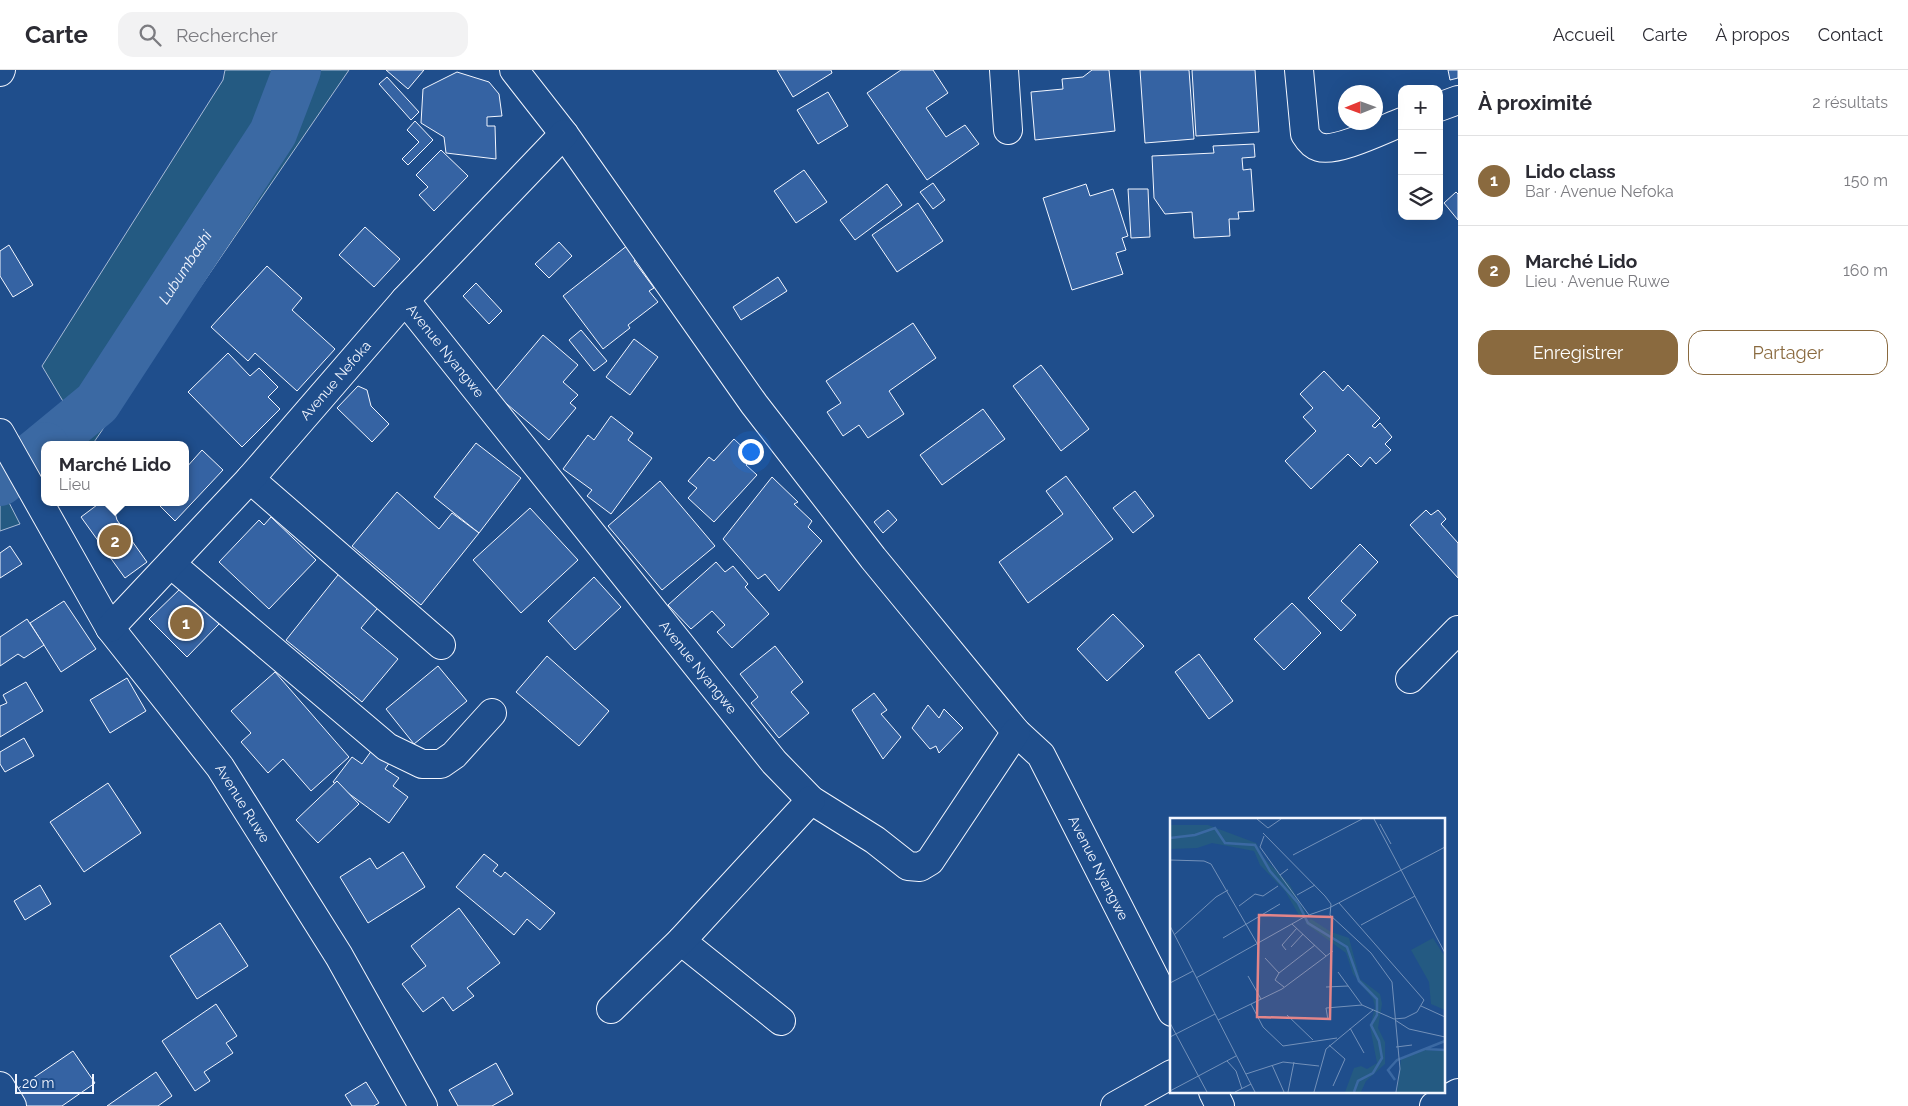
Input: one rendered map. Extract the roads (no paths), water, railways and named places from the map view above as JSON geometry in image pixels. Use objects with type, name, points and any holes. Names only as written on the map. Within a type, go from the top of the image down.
[{"type":"street","name":"Avenue Nyangwe","points":[[514,70],[564,134],[754,404],[873,558],[1016,732],[1041,755],[1170,1008]]},
{"type":"street","points":[[1004,70],[1008,130]]},
{"type":"street","points":[[1299,70],[1305,134],[1318,147],[1336,148],[1398,124]]},
{"type":"street","points":[[1443,106],[1458,100]]},
{"type":"street","name":"Avenue Nefoka","points":[[110,628],[250,479],[405,300],[564,134]]},
{"type":"street","name":"Avenue Nyangwe","points":[[405,300],[774,762],[811,800],[875,840],[908,866],[920,867],[930,861],[1016,732]]},
{"type":"street","name":"Avenue Ruwe","points":[[0,433],[110,628],[220,767],[339,956],[423,1106]]},
{"type":"street","points":[[250,479],[441,645]]},
{"type":"street","points":[[171,564],[387,747],[422,764],[441,764],[454,755],[492,713]]},
{"type":"street","points":[[1410,679],[1458,630]]},
{"type":"street","points":[[611,1008],[681,940],[811,800]]},
{"type":"street","points":[[681,940],[781,1021]]},
{"type":"street","points":[[1115,1106],[1170,1075]]},
{"type":"street","points":[[0,1086],[12,1106]]},
{"type":"street","points":[[1434,1106],[1458,1093]]},
{"type":"street","points":[[1214,1094],[1220,1106]]},
{"type":"waterway","name":"Lubumbashi","points":[[51,441],[97,403],[273,133],[297,70]]},
{"type":"waterway","name":"Lubumbashi","points":[[0,482],[41,449]]},
{"type":"place","name":"Marché Lido","points":[[115,541]]},
{"type":"place","name":"Lido class","points":[[186,623]]}]
